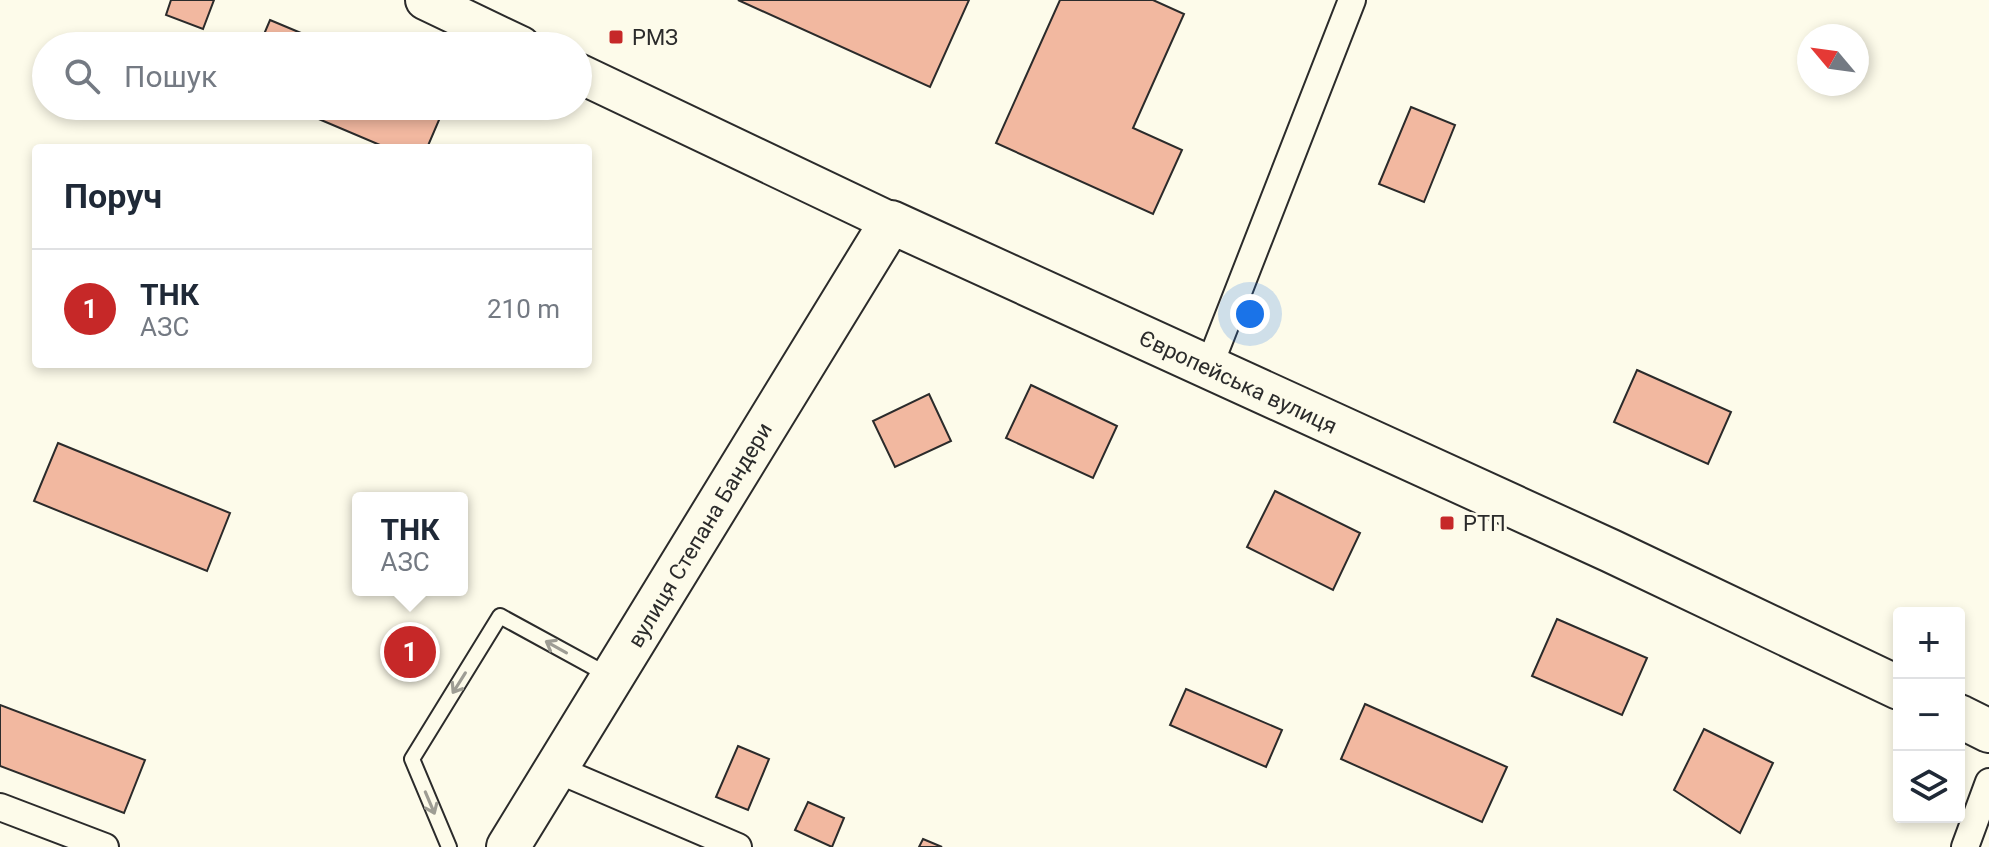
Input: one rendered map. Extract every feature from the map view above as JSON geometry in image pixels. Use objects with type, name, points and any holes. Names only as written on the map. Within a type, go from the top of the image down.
[{"type":"main road","points":[[425,0],[492,32]]},
{"type":"main road","name":"Європейська вулиця","points":[[592,80],[891,222],[1611,551],[1893,685]]},
{"type":"main road","name":"вулиця Степана Бандери","points":[[508,847],[891,222]]},
{"type":"main road","points":[[1965,719],[1989,731]]},
{"type":"street","points":[[1208,369],[1352,0]]},
{"type":"street","points":[[556,769],[738,847]]},
{"type":"street","points":[[1965,847],[1989,782]]},
{"type":"street","points":[[0,807],[105,847]]},
{"type":"lane","points":[[449,847],[412,759],[500,616],[612,677]]},
{"type":"building","points":[[171,0],[214,0],[203,29],[166,15]]},
{"type":"building","points":[[738,0],[969,0],[930,87]]},
{"type":"building","points":[[1060,0],[1153,0],[1184,14],[1133,128],[1182,150],[1153,214],[996,143]]},
{"type":"building","points":[[270,20],[299,32],[265,32]]},
{"type":"building","points":[[1411,107],[1455,125],[1424,202],[1379,184]]},
{"type":"building","points":[[321,120],[439,120],[429,144],[378,144]]},
{"type":"building","points":[[1637,370],[1731,412],[1708,464],[1614,422]]},
{"type":"building","points":[[1031,385],[1117,426],[1093,478],[1006,438]]},
{"type":"building","points":[[929,394],[951,441],[895,467],[873,421]]},
{"type":"building","points":[[58,443],[230,513],[207,571],[34,501]]},
{"type":"building","points":[[1275,491],[1360,533],[1333,590],[1247,547]]},
{"type":"building","points":[[1557,619],[1647,658],[1622,715],[1532,676]]},
{"type":"building","points":[[1186,689],[1282,730],[1266,767],[1170,725]]},
{"type":"building","points":[[1365,704],[1507,767],[1482,822],[1341,759]]},
{"type":"building","points":[[0,705],[145,760],[124,813],[0,766]]},
{"type":"building","points":[[1704,729],[1773,763],[1740,833],[1674,790]]},
{"type":"building","points":[[738,746],[769,759],[748,810],[716,797]]},
{"type":"building","points":[[808,802],[844,818],[832,847],[795,830]]},
{"type":"building","points":[[923,839],[942,847],[919,847]]},
{"type":"place","name":"РМЗ","points":[[616,37]]},
{"type":"place","name":"РТП","points":[[1447,523]]},
{"type":"place","name":"ТНК","points":[[410,652]]}]
